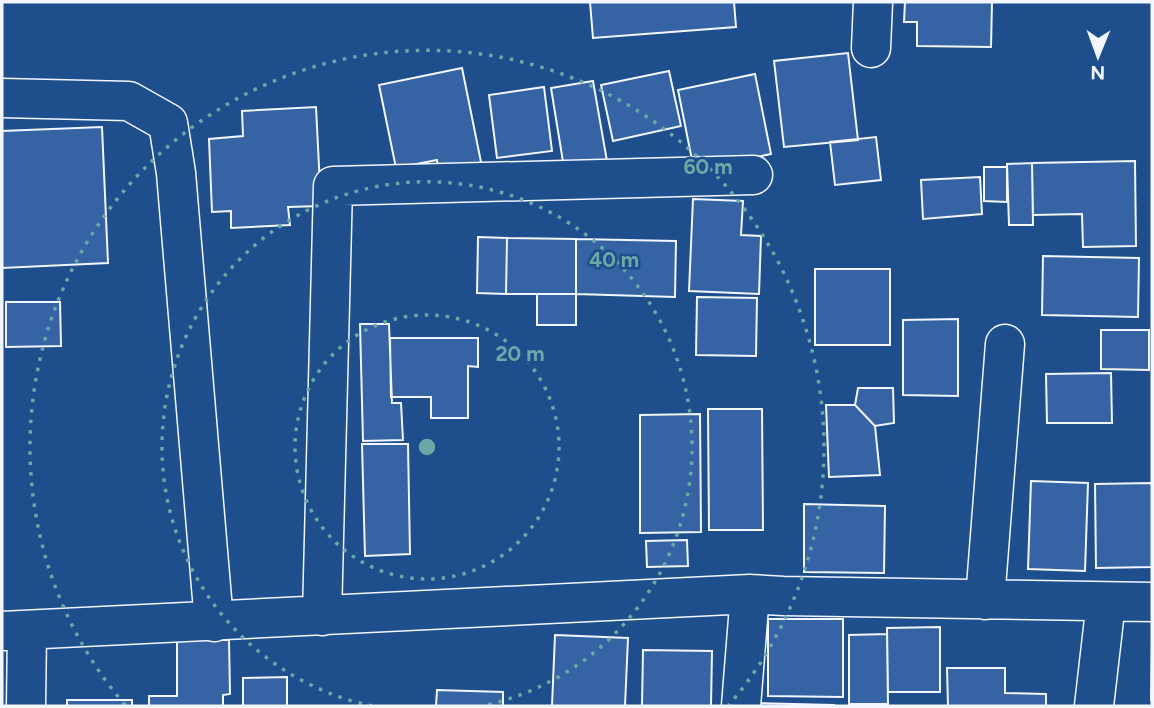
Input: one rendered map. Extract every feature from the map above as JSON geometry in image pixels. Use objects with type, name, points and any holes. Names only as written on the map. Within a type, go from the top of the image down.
[{"type":"street","points":[[872,48],[873,2]]},
{"type":"street","points":[[2,99],[129,101],[168,123],[176,173],[214,622]]},
{"type":"street","points":[[322,616],[333,186],[753,175]]},
{"type":"street","points":[[985,600],[1004,344]]},
{"type":"street","points":[[741,706],[750,594]]},
{"type":"street","points":[[26,706],[15,631],[750,594],[1152,602]]},
{"type":"street","points":[[1094,706],[1106,602]]},
{"type":"building","points":[[590,2],[734,2],[736,27],[593,38]]},
{"type":"building","points":[[905,2],[992,2],[991,47],[917,46],[917,22],[904,22]]},
{"type":"building","points":[[848,53],[858,140],[784,147],[774,61]]},
{"type":"building","points":[[462,68],[482,167],[439,175],[437,160],[396,168],[379,85]]},
{"type":"building","points":[[669,71],[681,126],[613,141],[601,85]]},
{"type":"building","points":[[755,74],[771,154],[694,170],[678,90]]},
{"type":"building","points":[[593,81],[608,167],[565,174],[551,88]]},
{"type":"building","points":[[544,87],[552,151],[497,158],[489,95]]},
{"type":"building","points":[[316,107],[321,206],[288,207],[290,225],[231,228],[231,211],[212,212],[209,139],[243,136],[242,111]]},
{"type":"building","points":[[102,127],[108,263],[2,268],[2,131]]},
{"type":"building","points":[[876,137],[881,180],[835,185],[830,142]]},
{"type":"building","points":[[1135,161],[1136,246],[1083,247],[1082,214],[1033,215],[1032,163]]},
{"type":"building","points":[[1032,163],[1033,225],[1009,225],[1007,164]]},
{"type":"building","points":[[984,167],[1007,167],[1007,202],[984,201]]},
{"type":"building","points":[[980,177],[982,214],[923,219],[921,180]]},
{"type":"building","points":[[693,199],[743,201],[741,235],[761,236],[759,294],[689,291]]},
{"type":"building","points":[[478,237],[507,238],[506,294],[477,293]]},
{"type":"building","points":[[507,238],[576,239],[576,294],[506,294]]},
{"type":"building","points":[[576,239],[676,241],[675,297],[576,294]]},
{"type":"building","points":[[1043,256],[1139,258],[1138,317],[1042,315]]},
{"type":"building","points":[[815,269],[890,269],[890,345],[815,345]]},
{"type":"building","points":[[537,294],[576,294],[576,325],[537,325]]},
{"type":"building","points":[[697,297],[757,298],[756,356],[696,355]]},
{"type":"building","points":[[6,302],[60,302],[61,346],[6,347]]},
{"type":"building","points":[[958,319],[958,396],[903,395],[903,320]]},
{"type":"building","points":[[360,324],[389,324],[392,403],[401,403],[403,440],[363,441]]},
{"type":"building","points":[[1101,330],[1149,330],[1149,370],[1101,369]]},
{"type":"building","points":[[390,338],[478,338],[478,367],[468,366],[468,418],[431,418],[431,397],[391,397]]},
{"type":"building","points":[[1111,373],[1112,423],[1047,423],[1046,374]]},
{"type":"building","points":[[858,388],[893,388],[894,423],[875,426],[855,405]]},
{"type":"building","points":[[826,405],[855,405],[875,426],[880,475],[829,477]]},
{"type":"building","points":[[708,409],[762,409],[763,530],[709,530]]},
{"type":"building","points":[[700,414],[701,532],[640,533],[640,415]]},
{"type":"building","points":[[362,444],[408,444],[410,554],[365,556]]},
{"type":"building","points":[[1031,481],[1088,483],[1085,571],[1028,569]]},
{"type":"building","points":[[1152,483],[1152,567],[1096,568],[1095,484]]},
{"type":"building","points":[[804,504],[885,506],[884,573],[804,572]]},
{"type":"building","points":[[687,540],[688,566],[647,567],[646,541]]},
{"type":"building","points":[[768,619],[843,619],[843,697],[768,696]]},
{"type":"building","points":[[940,627],[940,692],[888,692],[887,628]]},
{"type":"building","points":[[887,634],[888,704],[849,704],[849,635]]},
{"type":"building","points":[[555,635],[628,638],[625,706],[552,706]]},
{"type":"building","points":[[177,640],[229,640],[230,694],[223,695],[223,706],[149,706],[149,696],[177,696]]},
{"type":"building","points":[[643,650],[712,651],[711,706],[642,706]]},
{"type":"building","points":[[947,668],[1005,668],[1005,693],[1046,694],[1046,706],[948,706]]},
{"type":"building","points":[[287,677],[287,706],[243,706],[243,678]]},
{"type":"building","points":[[437,690],[503,692],[503,706],[436,706]]},
{"type":"building","points":[[67,700],[132,700],[132,706],[67,706]]},
{"type":"building","points":[[757,703],[834,705],[834,706],[757,706]]},
{"type":"building","points":[[888,704],[888,706],[849,706]]}]
